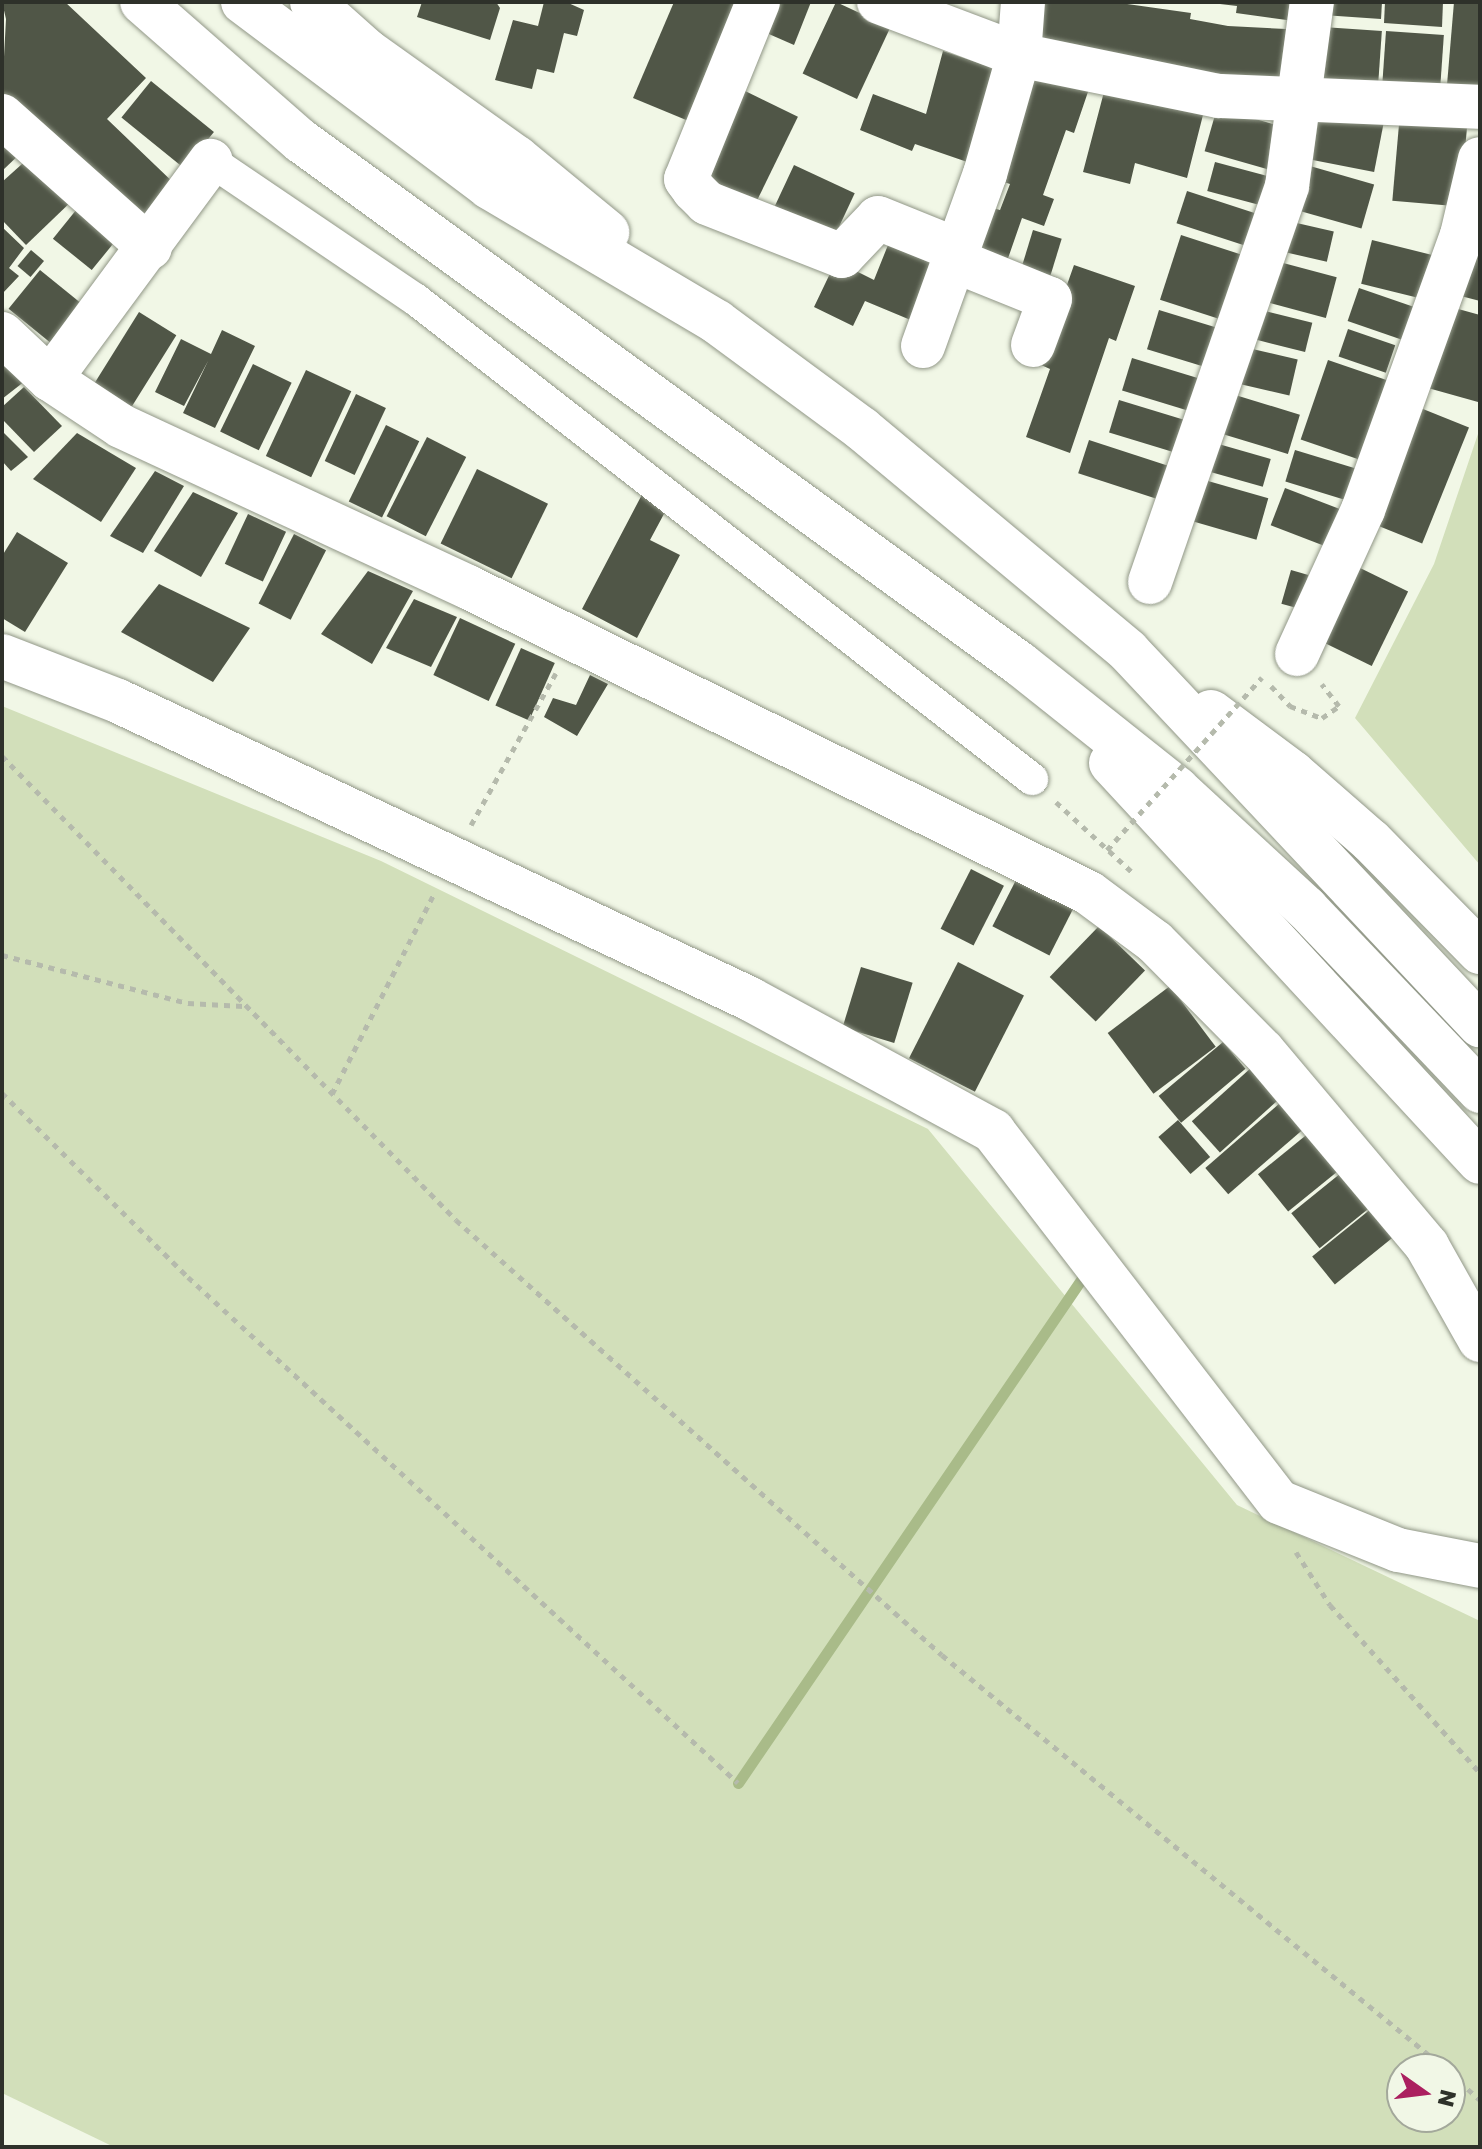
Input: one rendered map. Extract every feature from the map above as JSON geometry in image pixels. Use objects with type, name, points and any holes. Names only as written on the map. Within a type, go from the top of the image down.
[{"type":"street","points":[[142,2],[301,141],[1020,664],[1177,789],[1306,908],[1480,1091]]},
{"type":"street","points":[[243,2],[489,187],[717,322]]},
{"type":"street","points":[[312,2],[367,51],[517,158],[717,322],[862,429],[1128,651],[1293,773],[1371,841],[1480,952]]},
{"type":"street","points":[[758,2],[686,179],[694,190],[707,203],[842,256],[878,218],[1050,299],[1033,345]]},
{"type":"street","points":[[879,2],[1019,55],[1219,96],[1480,107]]},
{"type":"street","points":[[923,346],[958,256],[1019,55],[1023,2]]},
{"type":"street","points":[[1150,582],[1253,294],[1287,186],[1302,100],[1312,2]]},
{"type":"street","points":[[2,116],[150,248]]},
{"type":"street","points":[[1280,665],[1363,510],[1462,235],[1480,159]]},
{"type":"street","points":[[50,379],[150,248],[211,161],[415,299],[1032,779]]},
{"type":"street","points":[[2,334],[50,379],[121,426],[454,580],[1089,893],[1155,942],[1263,1051],[1427,1246],[1480,1340]]},
{"type":"street","points":[[1128,651],[1480,1025]]},
{"type":"street","points":[[2,656],[118,701],[750,999],[993,1131],[1279,1502],[1398,1550],[1480,1566]]},
{"type":"street","points":[[1020,664],[1480,1162]]},
{"type":"path","points":[[1280,665],[1339,706],[1322,718],[1290,706],[1280,665]]},
{"type":"path","points":[[1107,850],[1280,665]]},
{"type":"path","points":[[2,756],[456,1220],[942,1655],[1426,2053]]},
{"type":"path","points":[[1032,779],[1142,880]]},
{"type":"path","points":[[2,955],[188,1003],[244,1006]]},
{"type":"path","points":[[2,1093],[188,1277],[738,1783]]},
{"type":"path","points":[[1279,1502],[1293,1548],[1330,1605],[1480,1773]]},
{"type":"green space","points":[[1480,428],[1480,865],[1355,718],[1434,564]]},
{"type":"green space","points":[[2,706],[381,861],[928,1129],[1237,1505],[1480,1621],[1480,2147],[114,2147],[2,2093]]},
{"type":"building","points":[[2,2],[65,2],[146,78],[107,119],[179,188],[145,226],[2,94],[6,19]]},
{"type":"building","points":[[422,2],[496,2],[500,8],[490,40],[417,17]]},
{"type":"building","points":[[544,2],[566,2],[584,10],[577,36],[564,33],[554,73],[537,69],[532,89],[495,80],[513,20],[538,26]]},
{"type":"building","points":[[674,2],[749,2],[691,122],[633,98]]},
{"type":"building","points":[[766,2],[811,2],[794,45],[755,28]]},
{"type":"building","points":[[836,2],[890,27],[857,99],[803,74]]},
{"type":"building","points":[[1034,2],[1113,2],[1191,13],[1190,19],[1228,26],[1286,29],[1283,86],[1027,48]]},
{"type":"building","points":[[1297,2],[1294,21],[1236,13],[1237,6],[1220,4]]},
{"type":"building","points":[[1324,2],[1382,2],[1381,19],[1323,15]]},
{"type":"building","points":[[1385,2],[1443,2],[1442,27],[1384,23]]},
{"type":"building","points":[[1454,2],[1480,2],[1480,87],[1447,85]]},
{"type":"building","points":[[1323,27],[1382,31],[1378,89],[1319,85]]},
{"type":"building","points":[[1386,31],[1444,35],[1440,93],[1382,89]]},
{"type":"building","points":[[943,51],[1008,73],[976,165],[915,144],[912,151],[860,130],[873,94],[926,114]]},
{"type":"building","points":[[1033,66],[1090,86],[1074,133],[1066,130],[1043,195],[1054,199],[1044,226],[1022,218],[1005,267],[972,255],[989,207],[1000,210],[1010,184],[995,179]]},
{"type":"building","points":[[151,81],[214,132],[184,169],[121,118]]},
{"type":"building","points":[[735,86],[798,117],[756,202],[693,171]]},
{"type":"building","points":[[1105,88],[1203,115],[1187,178],[1135,163],[1130,184],[1083,172]]},
{"type":"building","points":[[1217,108],[1292,129],[1280,173],[1205,151]]},
{"type":"building","points":[[1312,109],[1384,123],[1374,172],[1302,158]]},
{"type":"building","points":[[1400,113],[1468,119],[1460,207],[1392,201]]},
{"type":"building","points":[[2,129],[25,149],[2,171]]},
{"type":"building","points":[[32,155],[77,196],[26,245],[2,220],[2,182]]},
{"type":"building","points":[[1215,162],[1274,178],[1266,207],[1207,191]]},
{"type":"building","points":[[1303,164],[1374,184],[1361,229],[1290,208]]},
{"type":"building","points":[[794,165],[855,193],[832,241],[772,213]]},
{"type":"building","points":[[1187,191],[1262,215],[1252,248],[1176,223]]},
{"type":"building","points":[[85,199],[124,230],[92,270],[53,239]]},
{"type":"building","points":[[1288,221],[1334,232],[1327,262],[1281,251]]},
{"type":"building","points":[[2,227],[24,248],[9,268],[19,276],[2,294]]},
{"type":"building","points":[[1480,227],[1480,301],[1457,295]]},
{"type":"building","points":[[1033,230],[1062,239],[1049,281],[1020,272]]},
{"type":"building","points":[[1181,235],[1250,258],[1229,322],[1160,300]]},
{"type":"building","points":[[1372,240],[1442,257],[1431,301],[1361,284]]},
{"type":"building","points":[[888,245],[936,265],[913,321],[865,301],[853,326],[814,307],[836,261],[874,280]]},
{"type":"building","points":[[31,250],[44,261],[31,277],[18,266]]},
{"type":"building","points":[[1272,260],[1337,277],[1326,318],[1261,301]]},
{"type":"building","points":[[1074,265],[1135,286],[1116,341],[1109,338],[1070,453],[1026,437],[1050,369],[1039,364]]},
{"type":"building","points":[[40,270],[82,304],[50,343],[9,309]]},
{"type":"building","points":[[1359,288],[1424,310],[1413,344],[1348,321]]},
{"type":"building","points":[[1451,307],[1480,315],[1478,402],[1428,388]]},
{"type":"building","points":[[1257,309],[1312,323],[1305,352],[1250,338]]},
{"type":"building","points":[[1159,310],[1215,327],[1203,366],[1147,349]]},
{"type":"building","points":[[139,312],[176,335],[132,407],[94,383]]},
{"type":"building","points":[[1348,329],[1395,345],[1386,373],[1339,356]]},
{"type":"building","points":[[222,330],[255,346],[215,428],[183,413],[208,361],[184,406],[155,392],[181,339],[211,354]]},
{"type":"building","points":[[1248,348],[1298,359],[1289,396],[1240,384]]},
{"type":"building","points":[[2,356],[25,381],[2,399]]},
{"type":"building","points":[[1132,358],[1201,379],[1191,412],[1122,391]]},
{"type":"building","points":[[1328,360],[1395,383],[1368,463],[1301,439]]},
{"type":"building","points":[[253,364],[292,383],[259,450],[220,431]]},
{"type":"building","points":[[306,370],[351,391],[311,477],[266,456]]},
{"type":"building","points":[[24,387],[62,426],[34,452],[2,419],[2,407]]},
{"type":"building","points":[[356,394],[386,408],[355,475],[325,461]]},
{"type":"building","points":[[1232,394],[1300,415],[1288,454],[1220,433]]},
{"type":"building","points":[[1119,400],[1189,421],[1179,454],[1109,433]]},
{"type":"building","points":[[1418,407],[1469,428],[1422,544],[1371,523]]},
{"type":"building","points":[[386,425],[419,441],[382,518],[349,501]]},
{"type":"building","points":[[2,431],[28,457],[11,471],[2,461]]},
{"type":"building","points":[[77,433],[136,468],[101,522],[33,479]]},
{"type":"building","points":[[427,437],[466,457],[426,536],[387,516]]},
{"type":"building","points":[[1089,440],[1180,470],[1169,503],[1078,473]]},
{"type":"building","points":[[1215,443],[1271,459],[1263,487],[1207,471]]},
{"type":"building","points":[[1295,450],[1359,470],[1349,501],[1285,482]]},
{"type":"building","points":[[477,469],[548,504],[512,578],[441,544]]},
{"type":"building","points":[[155,471],[184,486],[143,553],[110,536]]},
{"type":"building","points":[[1201,479],[1268,498],[1256,540],[1189,520]]},
{"type":"building","points":[[647,485],[672,499],[650,540],[680,555],[637,638],[582,609]]},
{"type":"building","points":[[1285,488],[1343,510],[1329,548],[1271,525]]},
{"type":"building","points":[[193,492],[238,513],[201,577],[154,551]]},
{"type":"building","points":[[248,514],[286,532],[263,582],[225,564]]},
{"type":"building","points":[[17,532],[68,563],[25,632],[2,618],[2,556]]},
{"type":"building","points":[[294,534],[326,550],[291,620],[259,603]]},
{"type":"building","points":[[1356,566],[1408,591],[1372,666],[1320,641]]},
{"type":"building","points":[[1291,570],[1308,575],[1299,609],[1281,604]]},
{"type":"building","points":[[368,571],[413,591],[372,664],[321,634]]},
{"type":"building","points":[[159,584],[250,628],[213,682],[121,632]]},
{"type":"building","points":[[414,599],[457,617],[431,667],[386,648]]},
{"type":"building","points":[[460,618],[515,644],[489,701],[433,675]]},
{"type":"building","points":[[521,648],[555,663],[529,721],[495,706]]},
{"type":"building","points":[[590,675],[608,684],[577,736],[544,717],[553,698],[576,705]]},
{"type":"building","points":[[971,869],[1004,886],[974,945],[941,929]]},
{"type":"building","points":[[1016,880],[1073,909],[1049,955],[992,926]]},
{"type":"building","points":[[1099,926],[1145,970],[1096,1022],[1050,977]]},
{"type":"building","points":[[958,962],[1024,996],[975,1092],[909,1058]]},
{"type":"building","points":[[861,967],[913,983],[894,1043],[843,1027]]},
{"type":"building","points":[[1170,986],[1216,1047],[1153,1094],[1108,1033]]},
{"type":"building","points":[[1223,1042],[1245,1069],[1181,1123],[1159,1096]]},
{"type":"building","points":[[1252,1067],[1280,1098],[1220,1152],[1192,1121]]},
{"type":"building","points":[[1280,1103],[1303,1129],[1228,1194],[1205,1168]]},
{"type":"building","points":[[1178,1120],[1210,1157],[1191,1174],[1158,1137]]},
{"type":"building","points":[[1310,1132],[1340,1169],[1288,1211],[1258,1174]]},
{"type":"building","points":[[1341,1173],[1369,1208],[1320,1248],[1291,1213]]},
{"type":"building","points":[[1372,1208],[1395,1236],[1335,1284],[1312,1256]]},
{"type":"waterway","points":[[738,1783],[1089,1268]]}]
